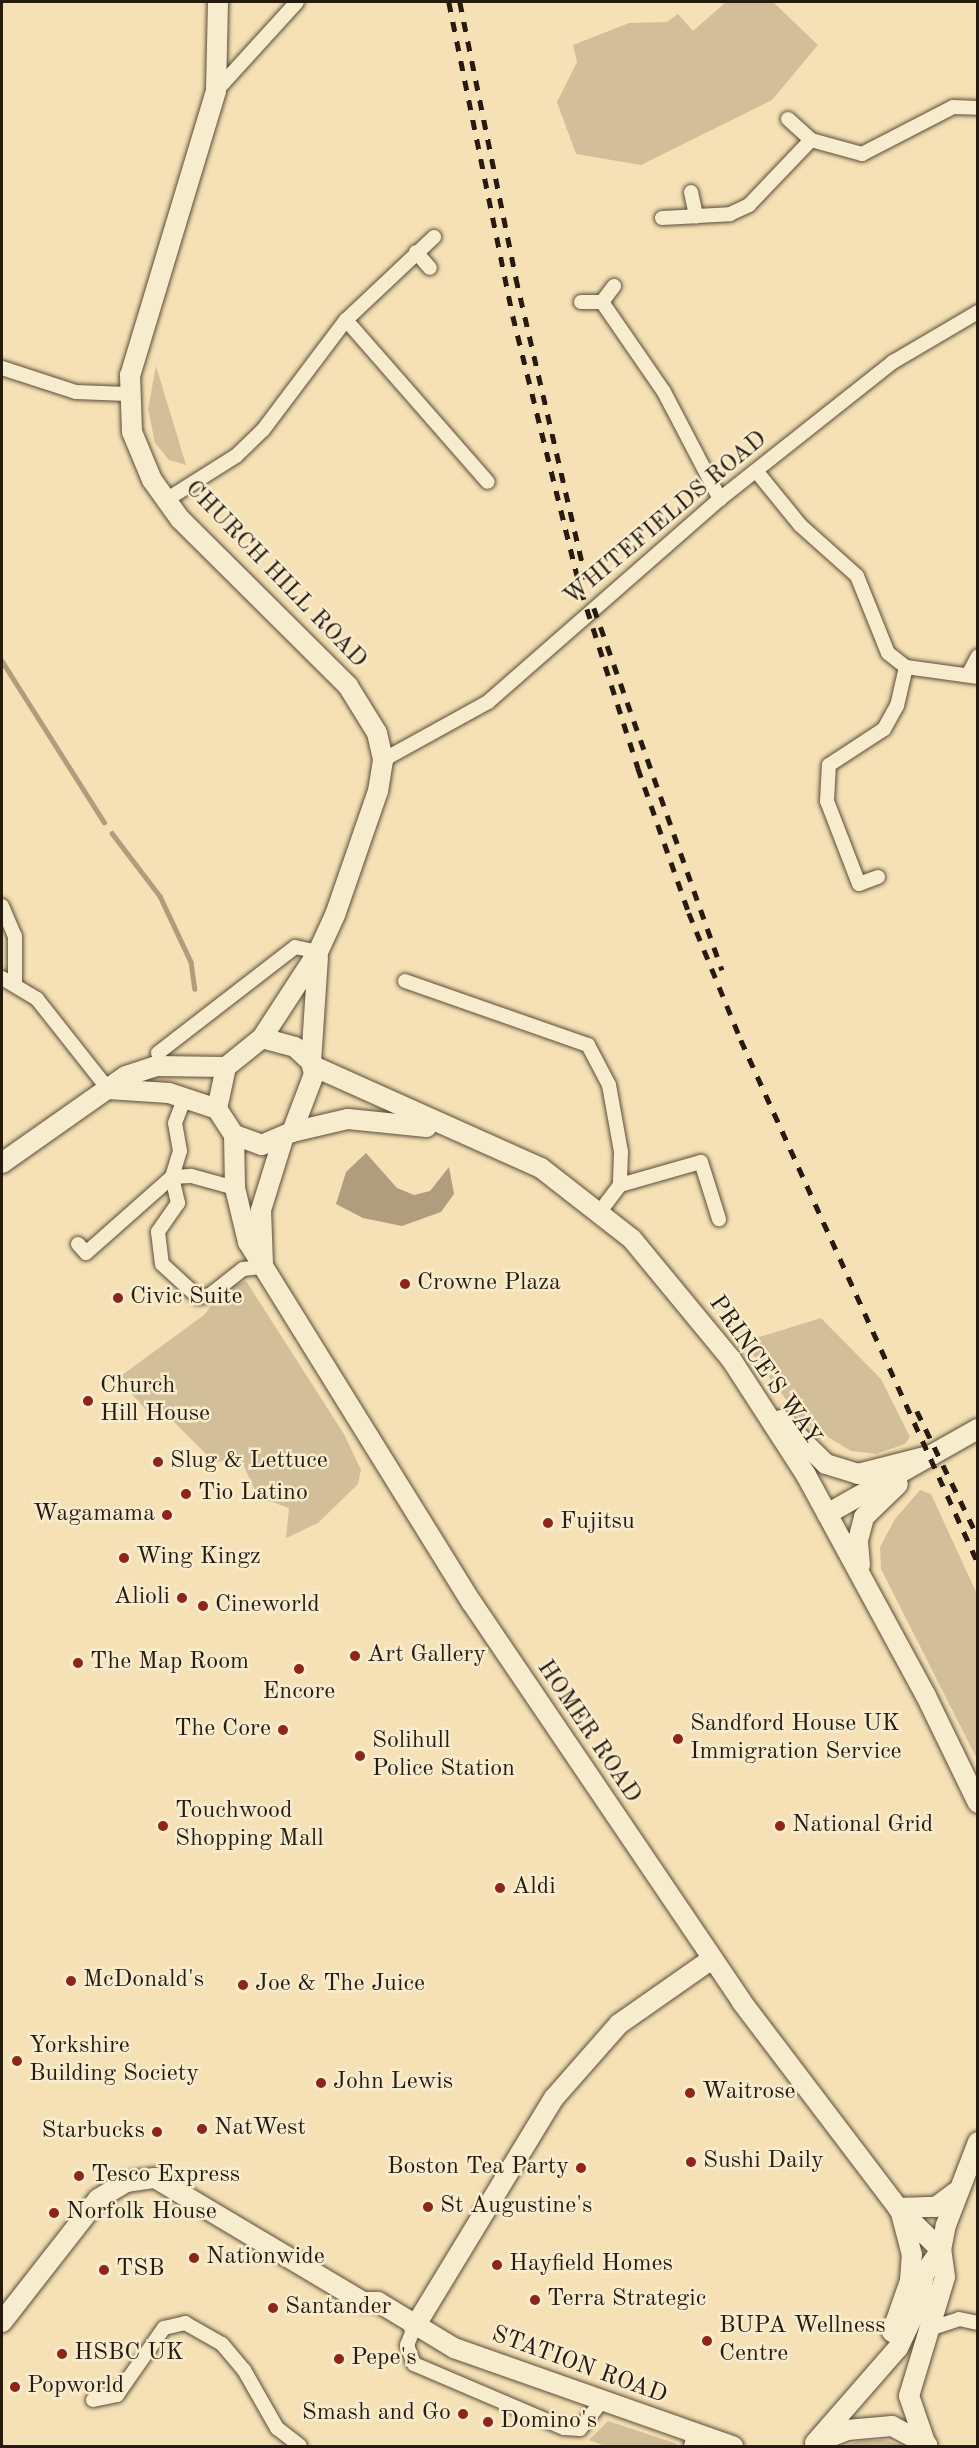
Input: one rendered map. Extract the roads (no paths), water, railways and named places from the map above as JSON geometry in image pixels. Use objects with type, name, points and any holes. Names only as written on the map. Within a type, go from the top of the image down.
[{"type":"street","name":"CHURCH HILL ROAD","points":[[218,2],[216,91],[138,342],[128,394],[132,432],[166,500],[348,686],[377,733],[383,760],[378,791],[318,952],[262,1038]]},
{"type":"street","points":[[216,91],[297,2]]},
{"type":"street","points":[[788,119],[811,140],[862,154],[944,110],[978,108]]},
{"type":"street","points":[[662,218],[730,214],[749,205],[811,140]]},
{"type":"street","points":[[691,192],[696,216]]},
{"type":"street","points":[[166,500],[236,456],[263,430],[346,320],[434,237]]},
{"type":"street","points":[[416,252],[430,268]]},
{"type":"street","points":[[602,302],[614,286]]},
{"type":"street","points":[[581,302],[602,302]]},
{"type":"street","points":[[602,302],[664,392],[720,499]]},
{"type":"street","name":"WHITEFIELDS ROAD","points":[[383,760],[488,702],[720,499],[757,472],[893,362],[978,312]]},
{"type":"street","points":[[346,320],[488,482]]},
{"type":"street","points":[[2,368],[76,392],[128,394]]},
{"type":"street","points":[[757,472],[800,525],[857,576],[888,653],[906,667],[973,675],[978,656]]},
{"type":"street","points":[[878,877],[858,884],[827,801],[825,776],[829,765],[884,729],[906,667]]},
{"type":"street","points":[[2,906],[15,936],[15,984]]},
{"type":"street","points":[[158,1053],[295,947],[318,952]]},
{"type":"street","name":"CHURCH HILL ROAD","points":[[312,1064],[318,952]]},
{"type":"street","points":[[2,978],[37,999],[108,1089],[185,1096],[217,1108],[234,1135],[261,1145],[288,1136],[311,1093],[312,1064],[286,1041],[262,1038],[226,1067],[217,1108]]},
{"type":"street","points":[[405,981],[588,1045],[609,1085],[621,1152],[620,1185],[601,1210]]},
{"type":"street","name":"PRINCE'S WAY","points":[[312,1064],[541,1168],[601,1210],[633,1239],[750,1388],[861,1573],[926,1696],[978,1803]]},
{"type":"street","points":[[2,1163],[126,1076],[156,1066],[226,1067]]},
{"type":"street","points":[[185,1096],[175,1123],[180,1152],[172,1177],[178,1203],[158,1232],[157,1247],[162,1264],[182,1287],[198,1297],[210,1295],[243,1269],[263,1267]]},
{"type":"street","name":"PRINCE'S WAY","points":[[288,1136],[348,1119],[454,1129]]},
{"type":"street","name":"HOMER ROAD","points":[[234,1135],[235,1188],[248,1242],[514,1669],[712,1959],[898,2208],[941,2250]]},
{"type":"street","name":"HOMER ROAD","points":[[263,1267],[261,1210],[288,1136]]},
{"type":"street","points":[[620,1185],[701,1162],[719,1219]]},
{"type":"street","points":[[78,1244],[86,1253],[172,1177],[191,1176],[235,1188]]},
{"type":"street","points":[[750,1388],[832,1468],[858,1474],[932,1455]]},
{"type":"street","points":[[827,1514],[978,1429]]},
{"type":"street","points":[[861,1573],[858,1540],[866,1514],[932,1455]]},
{"type":"street","points":[[603,2400],[580,2429],[564,2428],[414,2364],[407,2345],[414,2328],[554,2098],[619,2024],[712,1959]]},
{"type":"street","points":[[812,2445],[898,2348],[918,2306],[924,2274],[941,2250],[956,2192],[978,2142]]},
{"type":"street","name":"STATION ROAD","points":[[2,2322],[98,2199],[140,2178],[173,2184],[363,2302],[378,2302],[408,2318],[414,2328],[603,2400],[693,2441],[730,2446]]},
{"type":"street","points":[[868,2382],[910,2282],[910,2239],[898,2208],[936,2207],[956,2192]]},
{"type":"street","points":[[927,2446],[909,2396],[932,2328],[945,2277],[941,2250]]},
{"type":"street","points":[[932,2328],[959,2319],[978,2324]]},
{"type":"street","points":[[93,2400],[117,2395],[164,2328],[185,2323],[222,2344],[244,2370],[277,2428],[300,2446]]},
{"type":"street","points":[[812,2445],[847,2430],[881,2426],[906,2431],[927,2446]]},
{"type":"waterway","points":[[2,661],[104,822]]},
{"type":"waterway","points":[[112,833],[160,896],[191,962],[195,989]]},
{"type":"railway","points":[[449,2],[513,316],[581,590],[638,768],[689,913],[741,1040],[978,1563]]},
{"type":"railway","points":[[460,2],[516,278],[586,579]]},
{"type":"railway","points":[[594,608],[722,970]]},
{"type":"railway","points":[[917,1411],[978,1537]]},
{"type":"place","name":"Crowne Plaza","points":[[405,1284]]},
{"type":"place","name":"Civic Suite","points":[[118,1298]]},
{"type":"place","name":"Church Hill House","points":[[88,1401]]},
{"type":"place","name":"Slug & Lettuce","points":[[158,1462]]},
{"type":"place","name":"Tio Latino","points":[[186,1494]]},
{"type":"place","name":"Wagamama","points":[[167,1515]]},
{"type":"place","name":"Fujitsu","points":[[548,1523]]},
{"type":"place","name":"Wing Kingz","points":[[124,1558]]},
{"type":"place","name":"Alioli","points":[[182,1598]]},
{"type":"place","name":"Cineworld","points":[[203,1606]]},
{"type":"place","name":"Art Gallery","points":[[355,1656]]},
{"type":"place","name":"The Map Room","points":[[78,1663]]},
{"type":"place","name":"Encore","points":[[299,1669]]},
{"type":"place","name":"The Core","points":[[283,1730]]},
{"type":"place","name":"Sandford House UK Immigration Service","points":[[678,1739]]},
{"type":"place","name":"Solihull Police Station","points":[[360,1756]]},
{"type":"place","name":"Touchwood Shopping Mall","points":[[163,1826]]},
{"type":"place","name":"National Grid","points":[[780,1826]]},
{"type":"place","name":"Aldi","points":[[500,1888]]},
{"type":"place","name":"McDonald's","points":[[71,1981]]},
{"type":"place","name":"Joe & The Juice","points":[[243,1985]]},
{"type":"place","name":"Yorkshire Building Society","points":[[17,2061]]},
{"type":"place","name":"John Lewis","points":[[321,2083]]},
{"type":"place","name":"Waitrose","points":[[690,2093]]},
{"type":"place","name":"NatWest","points":[[202,2129]]},
{"type":"place","name":"Starbucks","points":[[157,2132]]},
{"type":"place","name":"Sushi Daily","points":[[691,2162]]},
{"type":"place","name":"Boston Tea Party","points":[[581,2168]]},
{"type":"place","name":"Tesco Express","points":[[79,2176]]},
{"type":"place","name":"St Augustine's","points":[[428,2207]]},
{"type":"place","name":"Norfolk House","points":[[54,2213]]},
{"type":"place","name":"Nationwide","points":[[194,2258]]},
{"type":"place","name":"Hayfield Homes","points":[[497,2265]]},
{"type":"place","name":"TSB","points":[[104,2270]]},
{"type":"place","name":"Terra Strategic","points":[[535,2300]]},
{"type":"place","name":"Santander","points":[[273,2308]]},
{"type":"place","name":"BUPA Wellness Centre","points":[[707,2341]]},
{"type":"place","name":"HSBC UK","points":[[62,2354]]},
{"type":"place","name":"Pepe's","points":[[339,2359]]},
{"type":"place","name":"Popworld","points":[[15,2387]]},
{"type":"place","name":"Smash and Go","points":[[463,2414]]},
{"type":"place","name":"Domino's","points":[[488,2422]]}]
